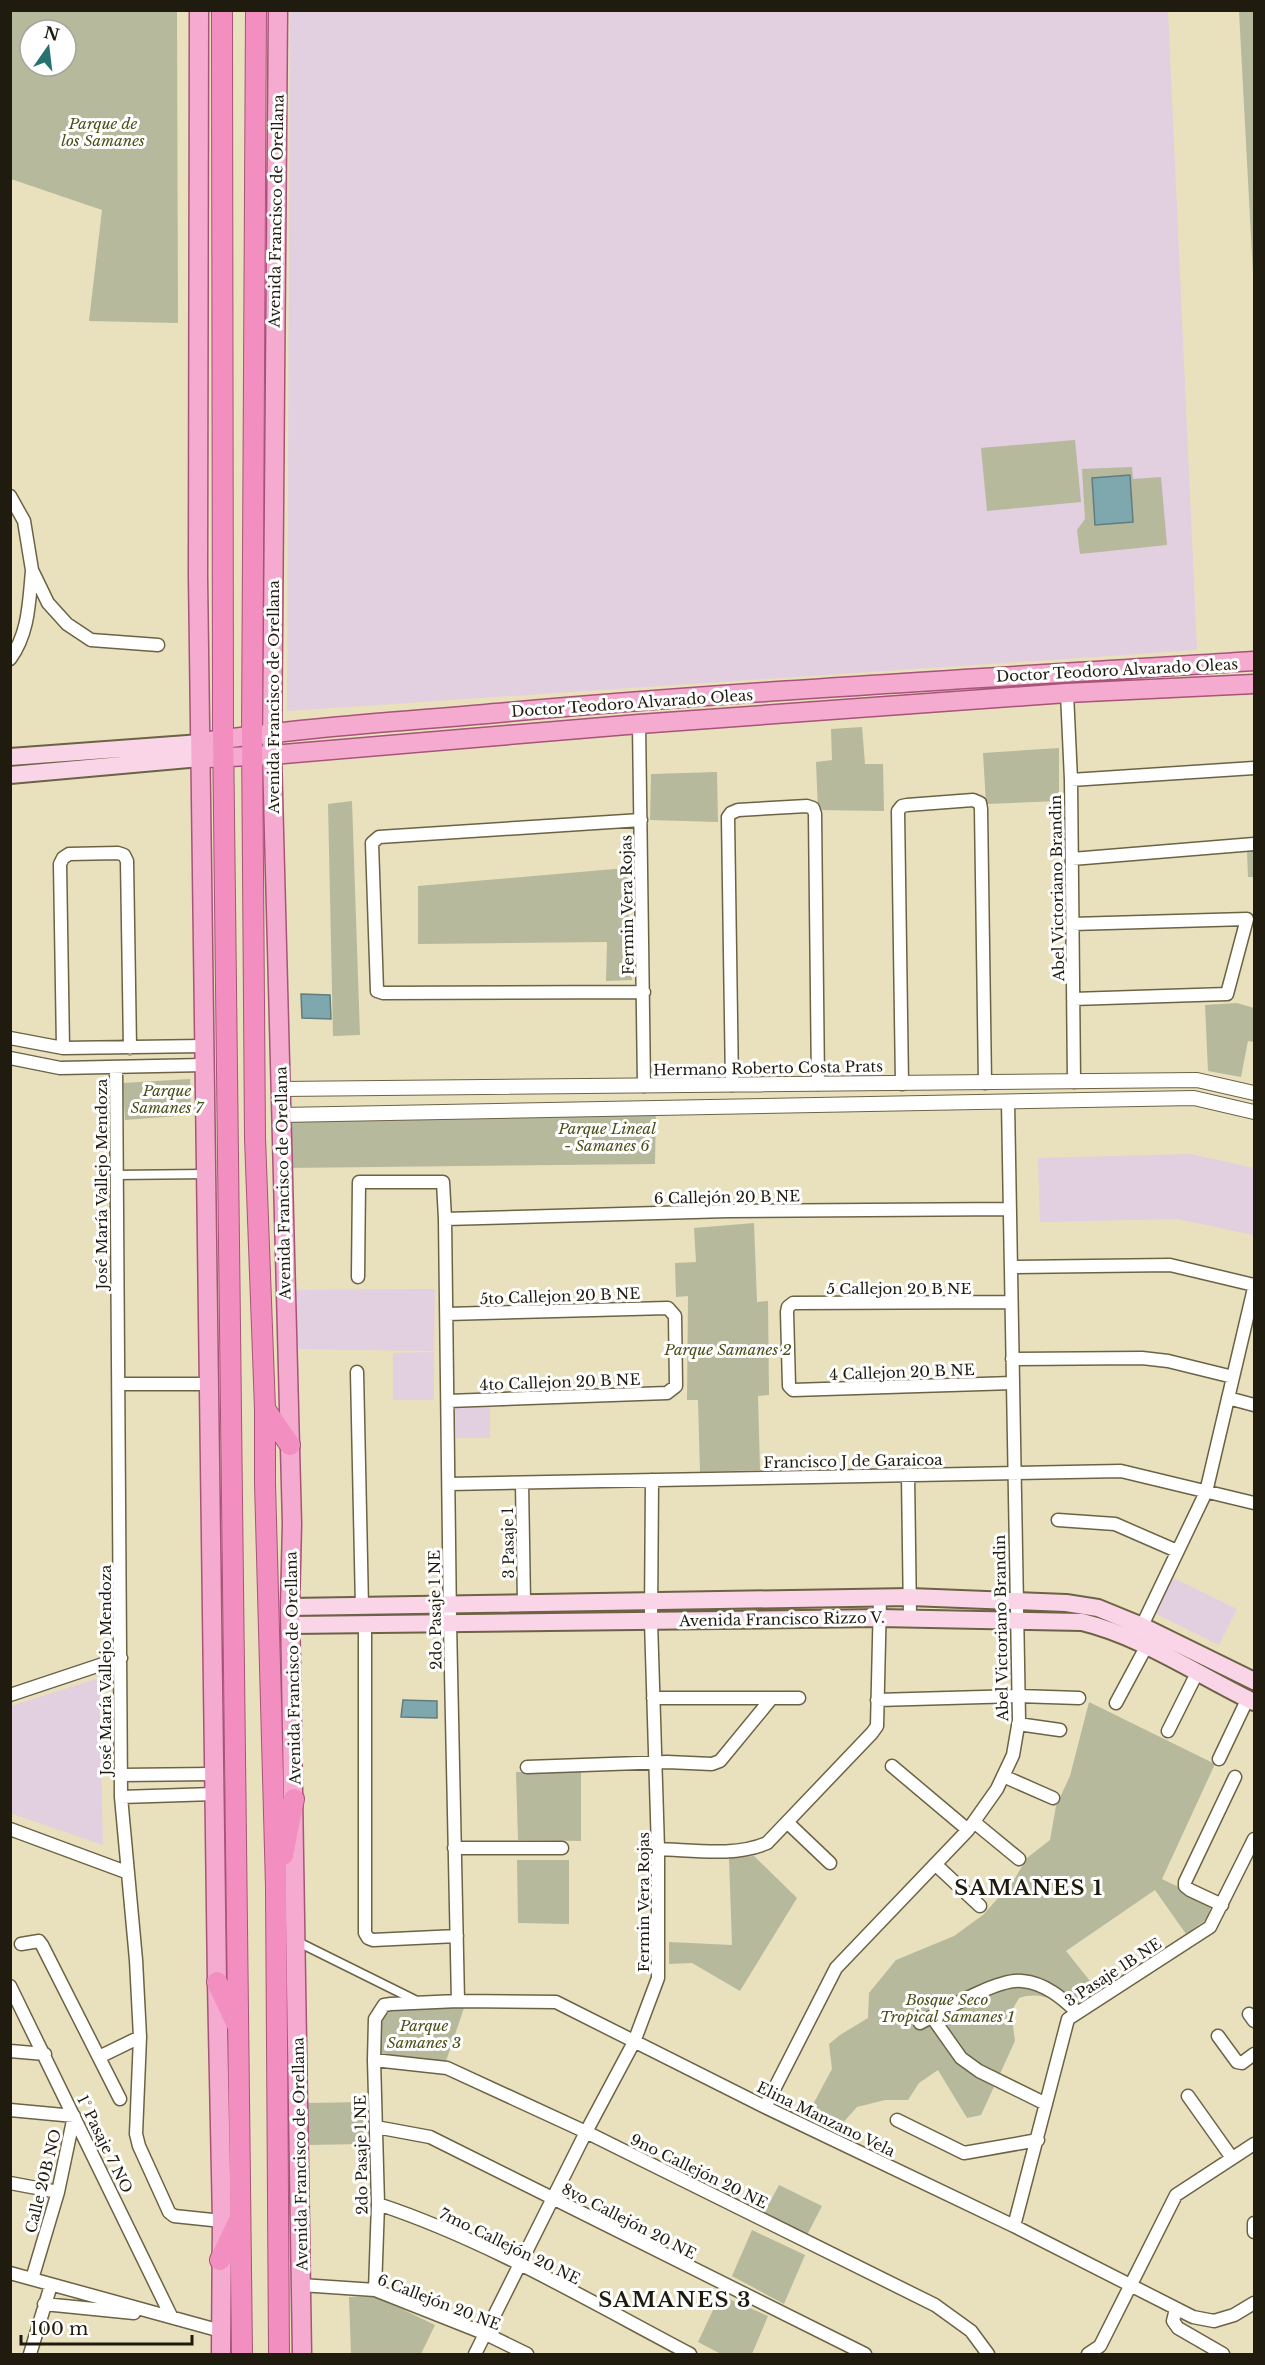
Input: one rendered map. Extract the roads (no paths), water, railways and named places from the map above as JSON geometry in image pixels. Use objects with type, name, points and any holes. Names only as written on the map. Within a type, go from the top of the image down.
[{"type":"highway","points":[[222,10],[223,748],[239,2029],[231,2219],[242,2355]]},
{"type":"highway","name":"Avenida Francisco de Orellana","points":[[256,10],[259,749],[255,1138],[265,1409],[276,1887],[279,2355]]},
{"type":"highway","points":[[265,1409],[290,1445]]},
{"type":"highway","points":[[276,1887],[294,1799]]},
{"type":"highway","points":[[217,1982],[239,2029]]},
{"type":"highway","points":[[220,2260],[231,2219]]},
{"type":"main road","points":[[199,10],[197,458],[214,1794],[217,1982],[231,2219]]},
{"type":"main road","name":"Avenida Francisco de Orellana","points":[[272,733],[278,10]]},
{"type":"main road","name":"Doctor Teodoro Alvarado Oleas","points":[[259,749],[272,733],[590,705],[916,681],[1254,662]]},
{"type":"main road","name":"Doctor Teodoro Alvarado Oleas","points":[[10,775],[223,748],[259,749],[1067,693],[1254,684]]},
{"type":"main road","name":"Avenida Francisco de Orellana","points":[[259,749],[281,1089],[292,1524],[290,1607],[302,2355]]},
{"type":"main road","name":"Doctor Teodoro Alvarado Oleas","points":[[10,757],[200,750]]},
{"type":"main road","name":"Avenida Francisco Rizzo V.","points":[[290,1607],[910,1597],[1016,1611]]},
{"type":"main road","name":"Avenida Francisco Rizzo V.","points":[[291,1625],[910,1618],[1083,1605],[1105,1611],[1141,1638],[1197,1673],[1251,1700]]},
{"type":"main road","name":"Avenida Francisco Rizzo V.","points":[[1141,1638],[1254,1681]]},
{"type":"main road","points":[[220,2260],[221,2355]]},
{"type":"street","points":[[10,496],[24,521],[32,570],[27,619],[17,650],[10,659]]},
{"type":"street","points":[[32,570],[48,603],[67,624],[91,640],[158,645]]},
{"type":"street","name":"Abel Victoriano Brandin","points":[[1067,693],[1071,780],[1074,1082]]},
{"type":"street","name":"Fermin Vera Rojas","points":[[639,724],[644,1086]]},
{"type":"street","points":[[1071,780],[1254,768]]},
{"type":"street","points":[[902,1084],[898,812],[902,806],[907,805],[973,800],[980,802],[981,808],[985,1083]]},
{"type":"street","points":[[732,1085],[728,818],[731,813],[738,810],[807,806],[813,808],[815,814],[818,1084]]},
{"type":"street","points":[[641,820],[379,837],[372,843],[377,991],[383,993],[644,992]]},
{"type":"street","points":[[1072,859],[1254,844]]},
{"type":"street","points":[[63,1048],[60,864],[69,854],[118,852],[124,855],[127,861],[130,1048]]},
{"type":"street","points":[[1072,924],[1247,919],[1227,994],[1073,999]]},
{"type":"street","points":[[10,1038],[63,1048],[130,1048],[204,1055]]},
{"type":"street","points":[[10,1058],[60,1068],[116,1067],[204,1055]]},
{"type":"street","name":"José María Vallejo Mendoza","points":[[116,1067],[121,1797],[126,1872],[136,1959],[140,2037],[136,2134],[139,2146],[169,2212],[174,2216],[231,2219]]},
{"type":"street","name":"Hermano Roberto Costa Prats","points":[[281,1089],[1197,1080],[1254,1093]]},
{"type":"street","points":[[857,1084],[857,1104]]},
{"type":"street","points":[[515,1087],[515,1109]]},
{"type":"street","points":[[281,1115],[1194,1098],[1254,1112]]},
{"type":"street","name":"Abel Victoriano Brandin","points":[[765,2107],[836,1968],[971,1826],[997,1789],[1012,1755],[1018,1724],[1018,1696],[1008,1102]]},
{"type":"street","points":[[115,1175],[207,1174]]},
{"type":"street","name":"2do Pasaje 1 NE","points":[[358,1277],[359,1182],[443,1182],[446,1219],[450,1623],[458,2001]]},
{"type":"street","name":"6 Callejón 20 B NE","points":[[446,1219],[728,1211],[1010,1209]]},
{"type":"street","points":[[1011,1267],[1170,1265],[1254,1286],[1251,1318],[1233,1377],[1206,1492],[1177,1551],[1116,1703]]},
{"type":"street","name":"5 Callejon 20 B NE","points":[[793,1390],[789,1386],[788,1306],[793,1303],[1011,1302]]},
{"type":"street","name":"5to Callejon 20 B NE","points":[[447,1314],[668,1308],[675,1316],[676,1386],[672,1390]]},
{"type":"street","points":[[1012,1359],[1142,1358],[1168,1361],[1233,1377]]},
{"type":"street","points":[[357,1372],[362,1607]]},
{"type":"street","name":"4 Callejon 20 B NE","points":[[793,1390],[1013,1383]]},
{"type":"street","points":[[119,1384],[210,1384]]},
{"type":"street","name":"4to Callejon 20 B NE","points":[[448,1401],[667,1393],[672,1390]]},
{"type":"street","points":[[1228,1398],[1254,1405]]},
{"type":"street","name":"Francisco J de Garaicoa","points":[[448,1484],[1121,1471],[1254,1503]]},
{"type":"street","points":[[908,1475],[910,1618]]},
{"type":"street","name":"Fermin Vera Rojas","points":[[475,2355],[586,2132],[634,2042],[658,1978],[658,1850],[651,1621],[652,1480]]},
{"type":"street","name":"3 Pasaje 1","points":[[522,1483],[524,1603]]},
{"type":"street","points":[[1058,1520],[1100,1521],[1115,1524],[1177,1551]]},
{"type":"street","points":[[658,1850],[741,1850],[756,1848],[767,1842],[788,1823],[872,1733],[877,1726],[880,1598]]},
{"type":"street","points":[[365,1625],[365,1934],[373,1940],[458,1936]]},
{"type":"street","points":[[10,1695],[121,1658]]},
{"type":"street","points":[[1168,1731],[1197,1673]]},
{"type":"street","points":[[877,1700],[1018,1696],[1079,1698]]},
{"type":"street","points":[[653,1698],[799,1698]]},
{"type":"street","points":[[527,1767],[656,1762],[712,1764],[720,1761],[771,1699]]},
{"type":"street","points":[[1219,1759],[1251,1700]]},
{"type":"street","points":[[1018,1724],[1060,1730]]},
{"type":"street","points":[[892,1766],[1019,1859]]},
{"type":"street","points":[[121,1775],[214,1774]]},
{"type":"street","points":[[1003,1776],[1053,1798]]},
{"type":"street","points":[[1222,1905],[1190,1890],[1185,1886],[1185,1882],[1235,1777]]},
{"type":"street","points":[[121,1797],[214,1794]]},
{"type":"street","points":[[788,1823],[830,1863]]},
{"type":"street","points":[[10,1829],[126,1872]]},
{"type":"street","name":"3 Pasaje 1B NE","points":[[1014,2226],[1068,2019],[1210,1927],[1254,1839]]},
{"type":"street","points":[[454,1848],[562,1848]]},
{"type":"street","points":[[935,1864],[980,1906]]},
{"type":"street","points":[[21,1944],[34,1940],[39,1941],[42,1945],[120,2099]]},
{"type":"street","points":[[296,1941],[420,2002]]},
{"type":"street","points":[[920,2023],[1007,1982],[1022,1981],[1050,1990],[1077,2012]]},
{"type":"street","name":"1° Pasaje 7 NO","points":[[10,1986],[171,2316]]},
{"type":"street","name":"Elina Manzano Vela","points":[[375,2019],[384,2005],[458,2001],[556,2002],[765,2107],[1014,2226],[1193,2317],[1215,2321],[1253,2307]]},
{"type":"street","points":[[932,2016],[961,2058],[978,2071],[1046,2104]]},
{"type":"street","name":"2do Pasaje 1 NE","points":[[375,2019],[378,2204],[375,2290]]},
{"type":"street","points":[[1218,2036],[1237,2062],[1242,2063],[1254,2054]]},
{"type":"street","points":[[99,2057],[140,2037]]},
{"type":"street","points":[[10,2051],[45,2054]]},
{"type":"street","name":"9no Callejón 20 NE","points":[[374,2060],[447,2068],[586,2132],[935,2305],[971,2331],[988,2355]]},
{"type":"street","points":[[1188,2096],[1232,2158]]},
{"type":"street","name":"Calle 20B NO","points":[[10,2110],[74,2116],[58,2192],[32,2279]]},
{"type":"street","points":[[897,2120],[964,2153],[1038,2140]]},
{"type":"street","name":"8vo Callejón 20 NE","points":[[376,2127],[430,2137],[865,2355]]},
{"type":"street","points":[[1089,2355],[1100,2346],[1176,2195],[1254,2144]]},
{"type":"street","points":[[10,2183],[58,2192]]},
{"type":"street","name":"7mo Callejón 20 NE","points":[[378,2204],[411,2215],[520,2265],[690,2355]]},
{"type":"street","points":[[1254,2223],[1254,2232]]},
{"type":"street","points":[[10,2273],[221,2331]]},
{"type":"street","points":[[30,2355],[51,2284]]},
{"type":"street","name":"6 Callejón 20 NE","points":[[301,2285],[375,2290],[486,2334],[527,2355]]},
{"type":"street","points":[[44,2304],[171,2316]]},
{"type":"street","points":[[1176,2309],[1173,2321],[1178,2328],[1223,2355]]},
{"type":"water","points":[[1130,475],[1133,522],[1095,525],[1092,478]]},
{"type":"water","points":[[301,994],[330,995],[331,1019],[302,1018]]},
{"type":"water","points":[[403,1700],[437,1701],[437,1718],[401,1717]]},
{"type":"district","name":"SAMANES 1","points":[[1029,1888]]},
{"type":"district","name":"SAMANES 3","points":[[675,2300]]},
{"type":"park label","name":"Parque de los Samanes","points":[[103,132]]},
{"type":"park label","name":"Parque Samanes 7","points":[[167,1098]]},
{"type":"park label","name":"Parque Lineal - Samanes 6","points":[[607,1136]]},
{"type":"park label","name":"Parque Samanes 2","points":[[728,1349]]},
{"type":"park label","name":"Bosque Seco Tropical Samanes 1","points":[[947,2008]]},
{"type":"park label","name":"Parque Samanes 3","points":[[424,2034]]}]
